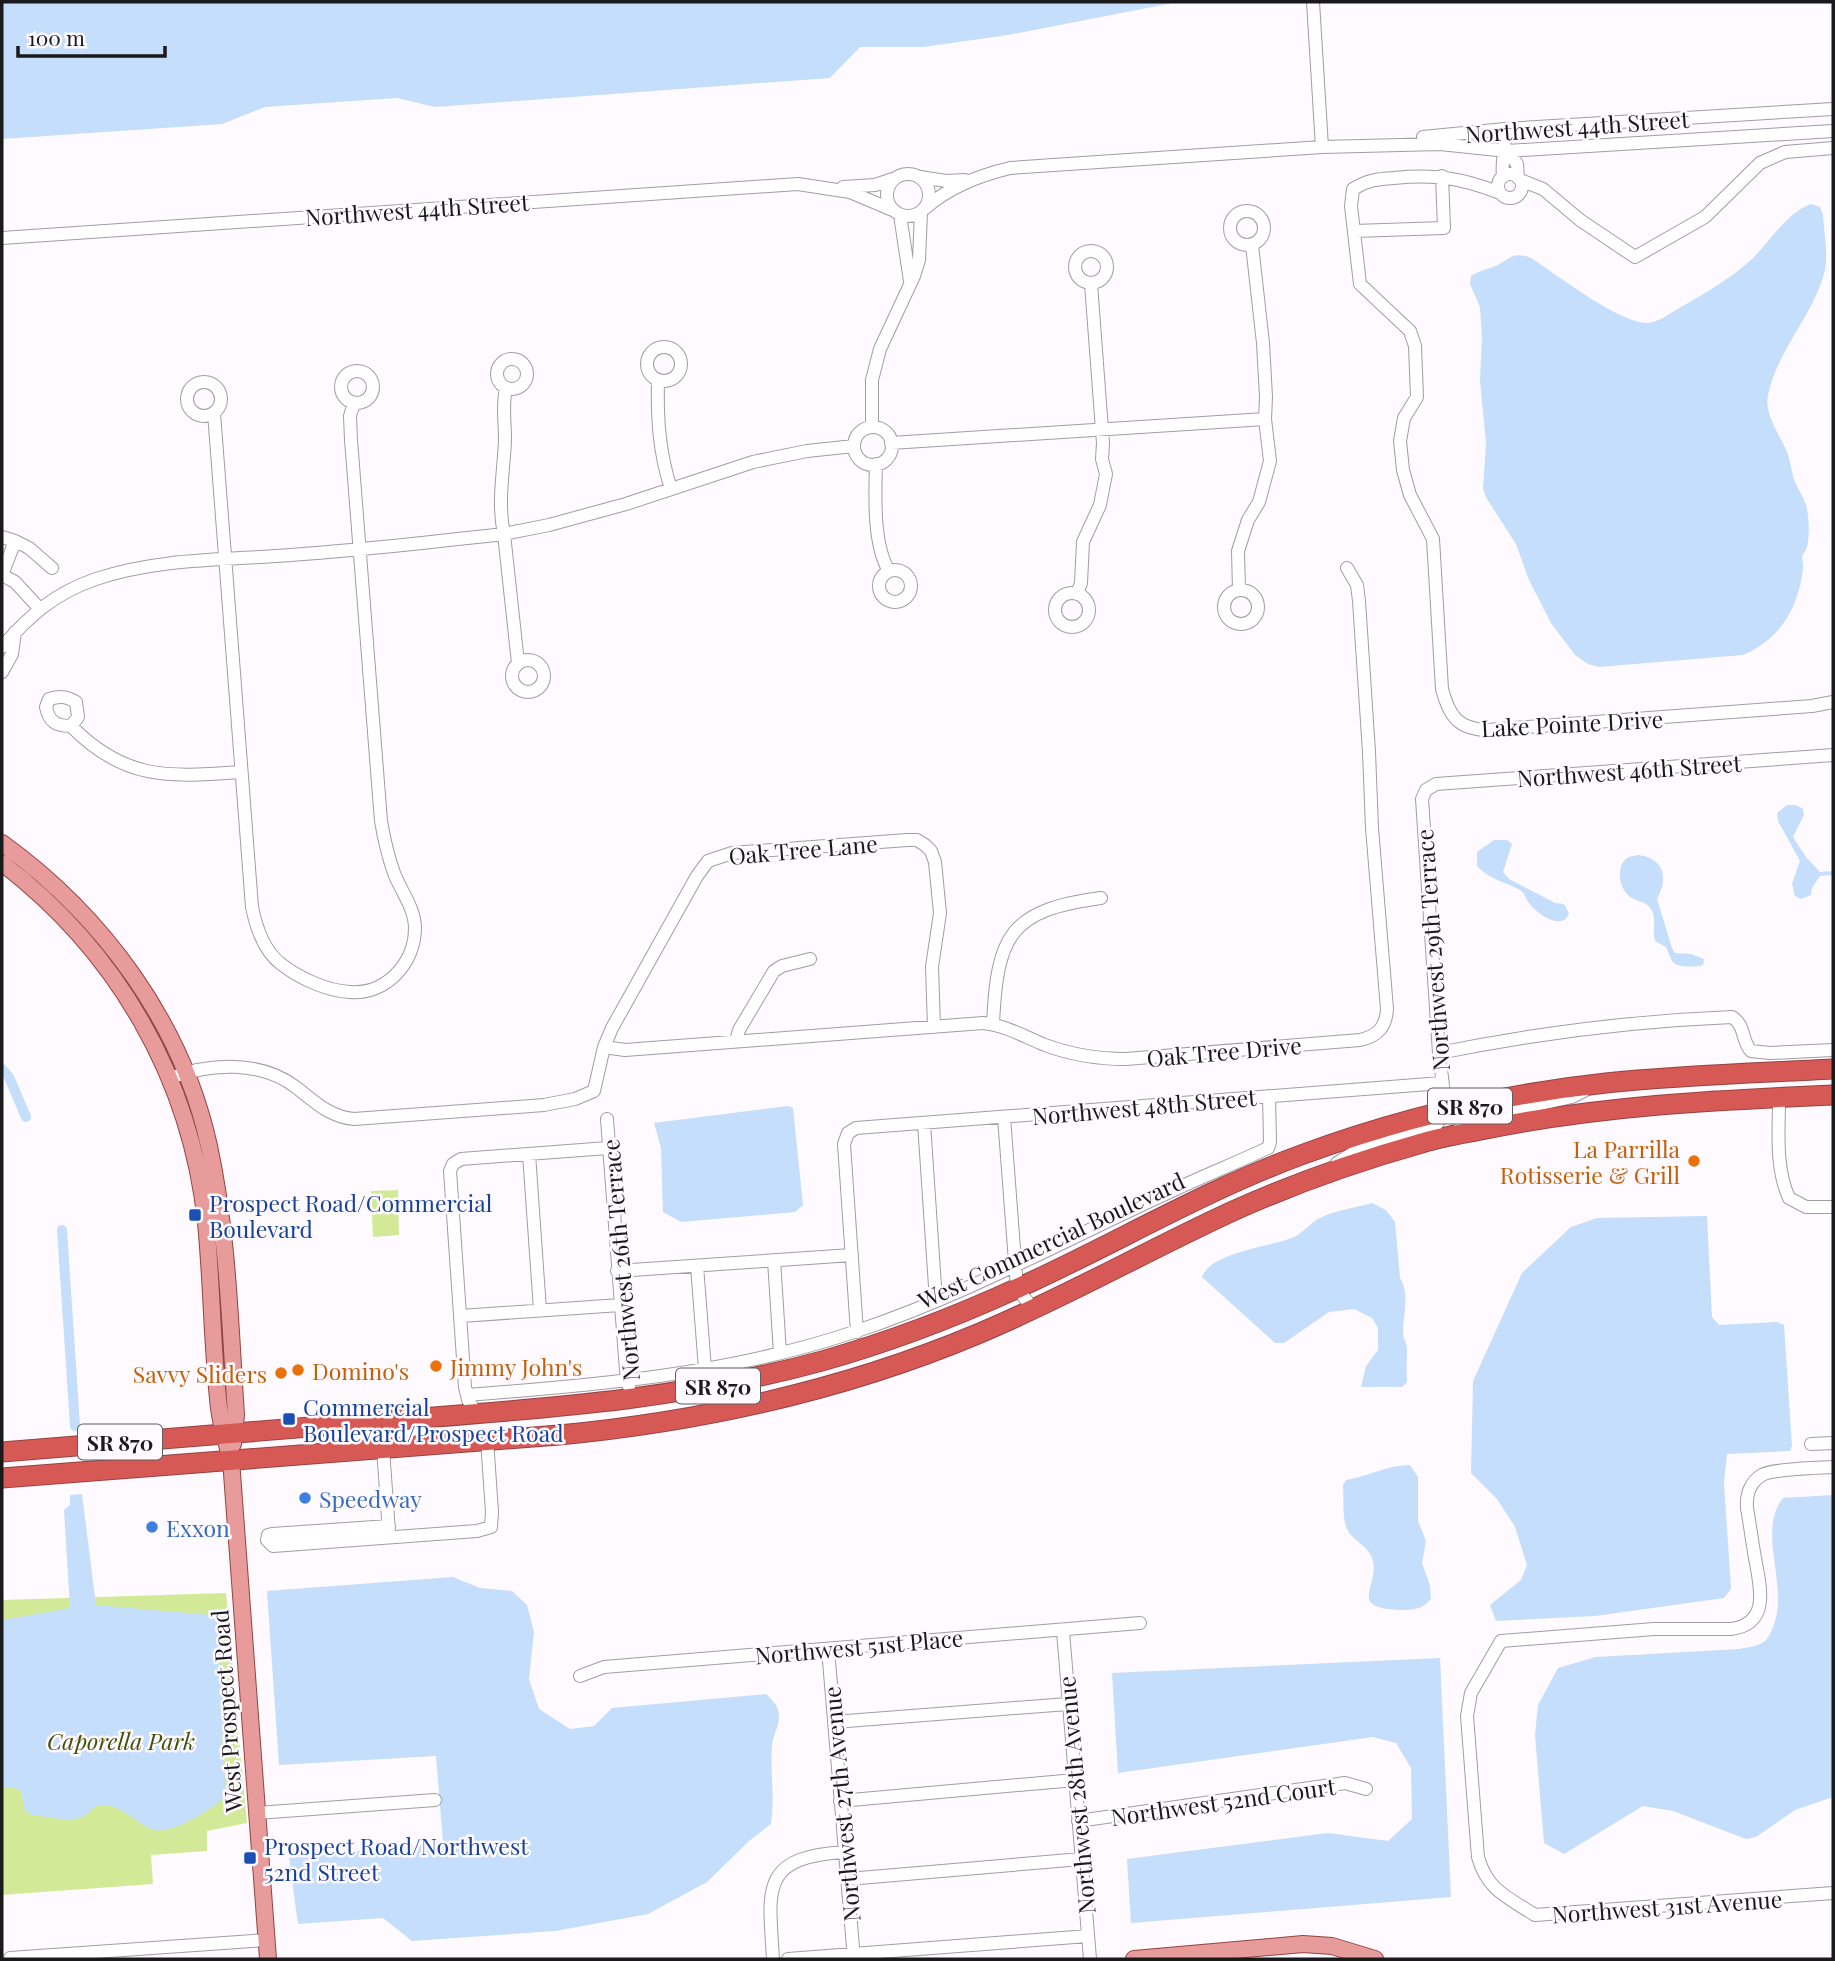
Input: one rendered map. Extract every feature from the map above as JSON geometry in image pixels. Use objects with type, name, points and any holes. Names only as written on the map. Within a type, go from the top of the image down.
[{"type":"highway","name":"West Commercial Boulevard","points":[[2,1452],[477,1414],[636,1399],[704,1389],[828,1359],[919,1328],[1017,1288],[1235,1182],[1298,1156],[1446,1110],[1603,1083],[1833,1069]]},
{"type":"highway","name":"West Commercial Boulevard","points":[[2,1478],[487,1440],[639,1426],[721,1413],[778,1400],[892,1367],[961,1341],[1236,1210],[1305,1182],[1412,1146],[1535,1119],[1607,1109],[1692,1101],[1833,1095]]},
{"type":"highway","points":[[487,1440],[506,1425],[589,1417],[636,1399]]},
{"type":"highway","points":[[2,1465],[40,1458],[84,1445]]},
{"type":"main road","name":"West Prospect Road","points":[[2,843],[60,890],[105,939],[144,991],[162,1022],[178,1075]]},
{"type":"main road","name":"West Prospect Road","points":[[2,863],[48,901],[99,957],[178,1075],[205,1128],[220,1212],[236,1415],[230,1434],[231,1460],[268,1959]]},
{"type":"main road","points":[[1133,1959],[1303,1944],[1332,1946],[1375,1959]]},
{"type":"street","points":[[1313,2],[1322,147]]},
{"type":"street","name":"Northwest 44th Street","points":[[920,177],[946,181],[969,180],[1010,169],[1322,147],[1505,129],[1833,109]]},
{"type":"street","points":[[1498,181],[1507,151],[1505,129]]},
{"type":"street","name":"Northwest 44th Street","points":[[1322,147],[1440,144],[1507,151],[1833,131]]},
{"type":"street","name":"Lake Pointe Drive","points":[[1833,148],[1785,152],[1760,163],[1705,217],[1635,257],[1580,220],[1544,189],[1520,183],[1512,175],[1498,181],[1471,183],[1428,175],[1366,180],[1353,189],[1351,206],[1360,284],[1410,331],[1415,346],[1417,397],[1404,418],[1400,440],[1402,460],[1410,495],[1433,539],[1442,689],[1454,718],[1471,729],[1487,730],[1812,706],[1833,702]]},
{"type":"street","points":[[1507,151],[1517,164],[1520,183]]},
{"type":"street","points":[[897,213],[912,216],[928,204],[929,190],[920,177],[910,173],[894,179],[887,188],[886,196],[888,203],[897,213],[906,248],[910,281]]},
{"type":"street","points":[[1354,231],[1444,228],[1442,176]]},
{"type":"street","name":"Northwest 44th Street","points":[[832,188],[875,185],[894,179]]},
{"type":"street","name":"Northwest 44th Street","points":[[922,211],[937,198],[969,180]]},
{"type":"street","name":"Lake Pointe Drive","points":[[1498,181],[1509,198],[1516,196],[1520,183]]},
{"type":"street","name":"Northwest 44th Street","points":[[2,238],[798,184],[850,192],[897,213]]},
{"type":"street","points":[[872,427],[872,380],[880,349],[904,300],[919,260],[922,211]]},
{"type":"street","points":[[1239,590],[1238,551],[1248,520],[1259,502],[1270,461],[1265,419],[1263,342],[1252,245]]},
{"type":"street","points":[[906,248],[919,247]]},
{"type":"street","points":[[1077,594],[1083,542],[1100,505],[1106,474],[1102,459],[1091,284]]},
{"type":"street","points":[[658,380],[660,447],[671,488]]},
{"type":"street","points":[[506,388],[501,498],[518,663]]},
{"type":"street","points":[[214,413],[252,907],[256,927],[279,963],[319,985],[351,992],[373,989],[394,978],[408,959],[416,926],[385,845],[381,821],[350,416],[354,403]]},
{"type":"street","points":[[891,443],[1265,419]]},
{"type":"street","points":[[872,427],[886,432],[891,443],[890,454],[876,464],[863,462],[854,446],[858,434],[872,427]]},
{"type":"street","points":[[2,647],[8,633],[39,608],[94,580],[132,569],[359,550],[504,534],[550,525],[626,504],[752,462],[807,451],[854,446]]},
{"type":"street","points":[[876,464],[875,489],[880,547],[883,561],[889,571]]},
{"type":"street","points":[[2,537],[29,548],[52,568]]},
{"type":"street","points":[[15,541],[2,575],[15,582],[39,608]]},
{"type":"street","name":"Oak Tree Drive","points":[[604,1047],[625,1050],[993,1024],[1062,1050],[1090,1057],[1115,1059],[1371,1037],[1380,1031],[1385,1023],[1387,1009],[1372,828],[1359,601],[1357,585],[1347,568]]},
{"type":"street","points":[[2,673],[12,654],[8,633]]},
{"type":"street","points":[[71,726],[107,757],[136,769],[175,776],[241,772]]},
{"type":"street","name":"Northwest 46th Street","points":[[1426,790],[1436,785],[1833,755]]},
{"type":"street","name":"Northwest 29th Terrace","points":[[1426,790],[1422,799],[1446,1110]]},
{"type":"street","name":"Oak Tree Lane","points":[[604,1047],[611,1028],[696,876],[708,861],[732,853],[907,840],[925,845],[931,851],[934,862],[940,913],[932,967],[934,1027]]},
{"type":"street","points":[[993,1024],[998,972],[1010,935],[1044,911],[1069,903],[1101,898]]},
{"type":"street","points":[[736,1041],[774,971],[782,966],[810,959]]},
{"type":"street","points":[[1440,1053],[1512,1038],[1584,1028],[1732,1017],[1740,1022],[1746,1045],[1751,1051],[1770,1053],[1833,1050]]},
{"type":"street","points":[[178,1075],[222,1066],[249,1069],[284,1080],[331,1114],[354,1119],[544,1105],[575,1099],[593,1091],[604,1047]]},
{"type":"street","name":"Northwest 48th Street","points":[[852,1255],[844,1144],[848,1133],[856,1128],[1442,1083]]},
{"type":"street","name":"West Commercial Boulevard","points":[[1451,1136],[1469,1120],[1572,1097],[1603,1083]]},
{"type":"street","points":[[467,1395],[627,1381],[705,1369],[780,1353],[857,1332],[1015,1267],[1268,1148],[1269,1096]]},
{"type":"street","points":[[1779,1098],[1780,1169],[1789,1198],[1806,1207],[1833,1207]]},
{"type":"street","name":"West Commercial Boulevard","points":[[1305,1182],[1360,1149],[1435,1127],[1446,1110]]},
{"type":"street","points":[[1004,1117],[1017,1288],[1033,1309]]},
{"type":"street","name":"Northwest 26th Terrace","points":[[607,1119],[627,1381],[636,1399]]},
{"type":"street","points":[[924,1123],[936,1301]]},
{"type":"street","points":[[477,1414],[467,1395],[450,1171],[453,1164],[461,1159],[608,1148]]},
{"type":"street","points":[[529,1154],[540,1310]]},
{"type":"street","points":[[617,1271],[852,1255],[857,1332]]},
{"type":"street","points":[[774,1260],[780,1353]]},
{"type":"street","points":[[697,1266],[705,1369]]},
{"type":"street","points":[[461,1316],[620,1305]]},
{"type":"street","points":[[389,1531],[273,1546],[267,1539],[268,1535],[272,1534],[389,1531],[477,1531],[491,1527],[487,1440]]},
{"type":"street","points":[[1811,1444],[1833,1443]]},
{"type":"street","points":[[383,1449],[389,1531]]},
{"type":"street","name":"Northwest 31st Avenue","points":[[1833,1467],[1764,1474],[1752,1485],[1746,1497],[1761,1598],[1757,1614],[1742,1628],[1654,1629],[1501,1641],[1471,1693],[1467,1716],[1478,1857],[1483,1875],[1501,1893],[1535,1915],[1833,1893]]},
{"type":"street","name":"Northwest 51st Place","points":[[580,1676],[604,1667],[1140,1623]]},
{"type":"street","name":"Northwest 28th Avenue","points":[[1063,1630],[1090,1959]]},
{"type":"street","name":"Northwest 27th Avenue","points":[[828,1649],[854,1957]]},
{"type":"street","points":[[834,1722],[1068,1704]]},
{"type":"street","points":[[840,1801],[1075,1780]]},
{"type":"street","name":"Northwest 52nd Court","points":[[1078,1821],[1345,1783],[1366,1789]]},
{"type":"street","points":[[257,1812],[435,1800]]},
{"type":"street","points":[[773,1959],[769,1896],[777,1875],[804,1858],[845,1852]]},
{"type":"street","points":[[848,1879],[1082,1860]]},
{"type":"street","points":[[789,1959],[854,1957],[1088,1936]]},
{"type":"street","points":[[10,1958],[266,1940]]},
{"type":"green space","points":[[398,1190],[399,1235],[373,1237],[371,1191]]},
{"type":"green space","name":"Caporella Park","points":[[226,1593],[247,1823],[207,1831],[207,1851],[151,1855],[153,1884],[2,1895],[2,1600]]},
{"type":"water","points":[[2,2],[1178,2],[1008,35],[923,47],[860,47],[830,78],[435,107],[397,98],[265,107],[222,124],[2,139]]},
{"type":"water","points":[[1811,204],[1820,207],[1823,215],[1826,253],[1824,274],[1819,290],[1772,379],[1767,402],[1808,515],[1807,548],[1802,557],[1801,582],[1792,609],[1767,641],[1743,655],[1599,667],[1588,664],[1575,655],[1551,623],[1529,580],[1516,544],[1483,489],[1486,443],[1480,380],[1482,338],[1480,307],[1470,284],[1471,276],[1499,265],[1510,257],[1524,256],[1605,307],[1635,321],[1651,323],[1731,276],[1751,260],[1786,221]]},
{"type":"water","points":[[1787,805],[1796,805],[1803,809],[1804,815],[1793,837],[1806,857],[1820,872],[1833,871],[1833,875],[1820,876],[1811,895],[1801,899],[1795,896],[1792,884],[1800,861],[1778,821],[1777,813]]},
{"type":"water","points":[[1494,840],[1507,840],[1512,844],[1503,872],[1509,879],[1555,903],[1564,904],[1569,913],[1566,918],[1556,921],[1544,916],[1520,890],[1492,877],[1477,866],[1477,852]]},
{"type":"water","points":[[1638,855],[1654,860],[1662,870],[1663,884],[1657,899],[1672,948],[1675,953],[1691,954],[1704,959],[1703,965],[1676,965],[1666,947],[1655,941],[1654,916],[1651,909],[1624,890],[1620,879],[1623,862]]},
{"type":"water","points":[[788,1106],[793,1108],[803,1205],[795,1212],[681,1222],[663,1212],[661,1148],[654,1123]]},
{"type":"water","points":[[1372,1203],[1386,1210],[1395,1222],[1400,1278],[1405,1291],[1403,1333],[1407,1347],[1407,1382],[1402,1387],[1361,1387],[1366,1366],[1378,1350],[1378,1328],[1372,1318],[1354,1309],[1329,1312],[1284,1343],[1275,1343],[1202,1277],[1217,1261],[1294,1237],[1326,1215]]},
{"type":"water","points":[[1707,1216],[1712,1317],[1719,1325],[1777,1322],[1784,1325],[1792,1446],[1790,1451],[1727,1454],[1724,1483],[1731,1589],[1724,1598],[1595,1616],[1496,1621],[1490,1605],[1521,1580],[1527,1565],[1515,1527],[1497,1499],[1471,1473],[1473,1381],[1522,1273],[1571,1227],[1597,1218]]},
{"type":"water","points":[[1410,1465],[1418,1477],[1418,1521],[1426,1541],[1422,1563],[1430,1585],[1431,1599],[1425,1605],[1414,1609],[1384,1608],[1369,1600],[1374,1568],[1372,1558],[1345,1524],[1343,1485],[1346,1480],[1392,1467]]},
{"type":"water","name":"Caporella Park","points":[[82,1494],[96,1605],[211,1615],[216,1619],[226,1721],[222,1737],[226,1796],[203,1813],[172,1828],[155,1830],[109,1806],[98,1805],[83,1817],[74,1819],[32,1815],[25,1811],[21,1791],[2,1787],[2,1620],[70,1608],[64,1510],[70,1505],[70,1495]]},
{"type":"water","points":[[1833,1495],[1833,1797],[1795,1810],[1756,1837],[1746,1839],[1673,1811],[1643,1806],[1564,1854],[1544,1843],[1535,1735],[1538,1705],[1558,1668],[1596,1657],[1739,1649],[1762,1643],[1771,1633],[1777,1611],[1778,1595],[1772,1543],[1776,1512],[1783,1498]]},
{"type":"water","points":[[453,1577],[480,1588],[512,1591],[527,1605],[534,1632],[529,1679],[539,1709],[570,1729],[594,1726],[612,1708],[766,1694],[779,1713],[772,1745],[771,1824],[749,1841],[707,1882],[648,1914],[555,1931],[412,1941],[383,1918],[298,1924],[289,1858],[443,1843],[436,1756],[279,1765],[267,1591]]},
{"type":"water","points":[[1440,1658],[1451,1897],[1131,1923],[1127,1859],[1328,1833],[1388,1841],[1412,1819],[1411,1768],[1396,1743],[1373,1737],[1118,1773],[1112,1673]]},
{"type":"waterway","points":[[2,1069],[9,1077],[26,1117]]},
{"type":"waterway","points":[[62,1230],[75,1426]]},
{"type":"place","name":"La Parrilla Rotisserie & Grill","points":[[1694,1161]]},
{"type":"place","name":"Prospect Road/Commercial Boulevard","points":[[195,1215]]},
{"type":"place","name":"Jimmy John's","points":[[436,1366]]},
{"type":"place","name":"Domino's","points":[[298,1370]]},
{"type":"place","name":"Savvy Sliders","points":[[281,1373]]},
{"type":"place","name":"Commercial Boulevard/Prospect Road","points":[[289,1419]]},
{"type":"place","name":"Speedway","points":[[305,1498]]},
{"type":"place","name":"Exxon","points":[[152,1527]]},
{"type":"place","name":"Prospect Road/Northwest 52nd Street","points":[[250,1858]]}]
